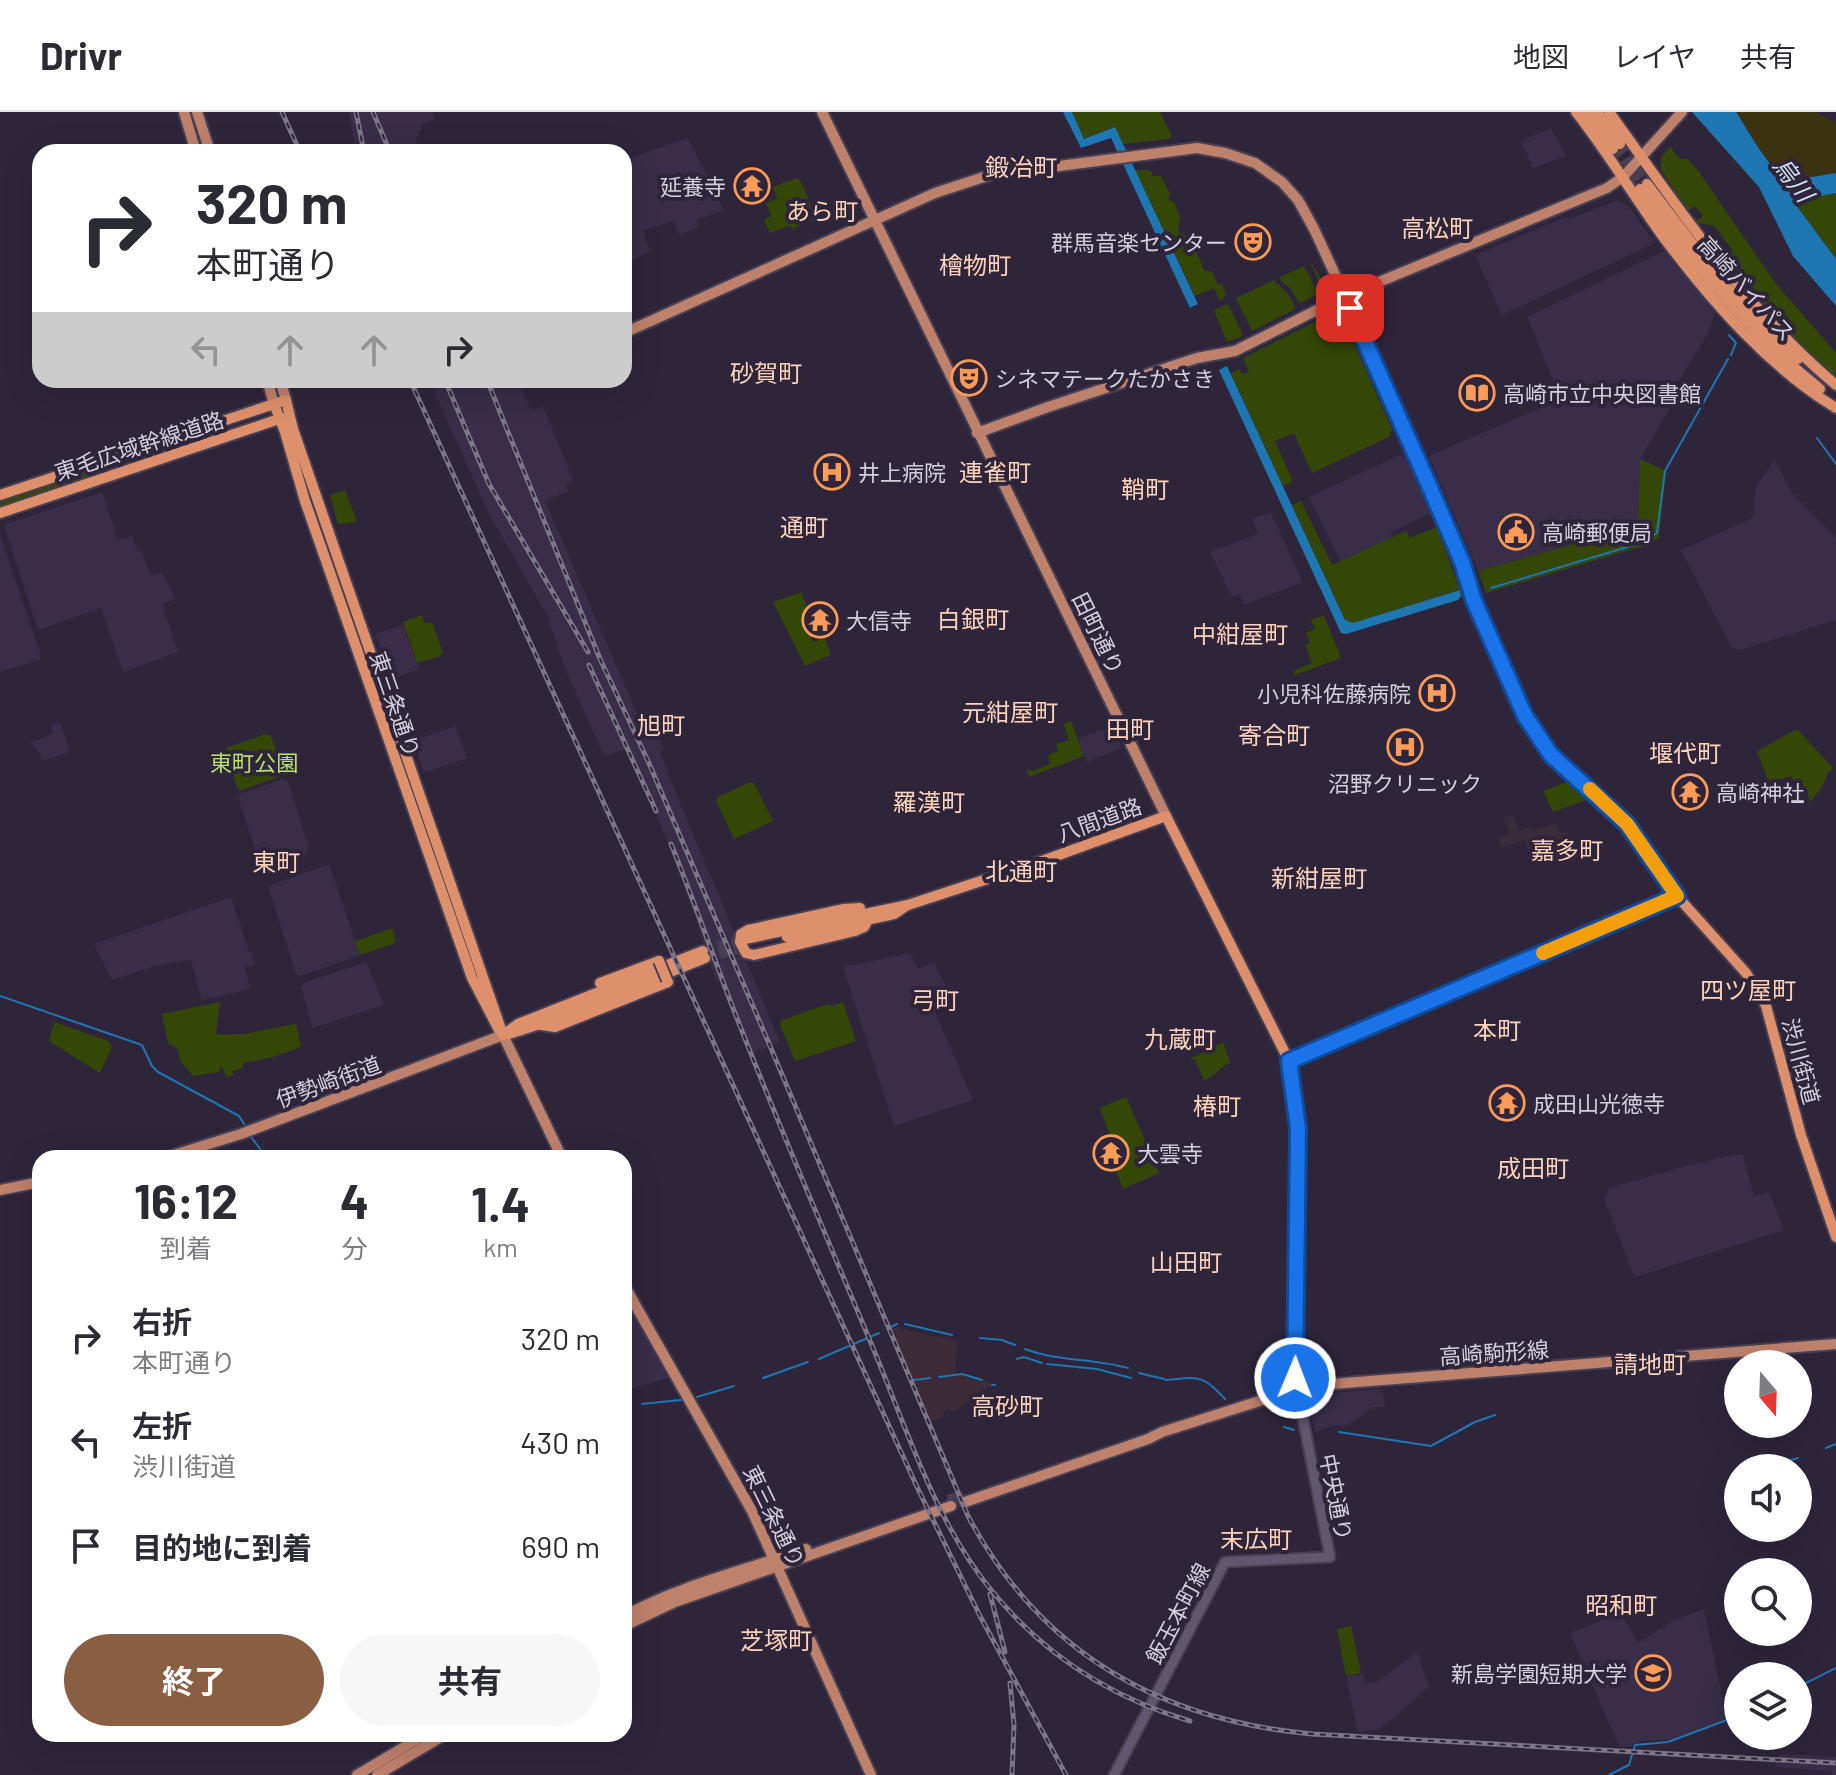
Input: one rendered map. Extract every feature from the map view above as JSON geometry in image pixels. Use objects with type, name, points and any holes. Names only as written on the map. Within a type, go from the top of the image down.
[{"type":"highway","points":[[1576,112],[1667,241],[1736,325],[1805,387],[1836,408]]},
{"type":"highway","points":[[1586,112],[1616,146],[1597,112]]},
{"type":"highway","points":[[1609,112],[1704,244],[1745,295],[1836,385]]},
{"type":"highway","name":"高崎バイパス","points":[[1836,391],[1790,353],[1737,299],[1644,187],[1694,262],[1733,307],[1796,369],[1836,402]]},
{"type":"highway","name":"東三条通り","points":[[280,402],[305,501],[472,978],[492,1021],[503,1035]]},
{"type":"highway","name":"東毛広域幹線道路","points":[[0,495],[280,402]]},
{"type":"highway","name":"東毛広域幹線道路","points":[[0,513],[285,417]]},
{"type":"highway","name":"八間道路","points":[[746,943],[868,916],[894,914],[908,905],[1166,816]]},
{"type":"highway","name":"田町通り","points":[[1166,816],[1289,1061]]},
{"type":"highway","points":[[1289,1061],[1677,896]]},
{"type":"highway","name":"渋川街道","points":[[1677,896],[1746,973],[1766,1006],[1801,1135],[1836,1237]]},
{"type":"highway","points":[[859,908],[868,916],[864,927],[855,931],[754,955],[746,953],[740,939],[741,934],[748,930],[844,909],[859,908]]},
{"type":"highway","name":"伊勢崎街道","points":[[503,1035],[518,1024],[538,1020],[704,954]]},
{"type":"highway","points":[[659,961],[668,982],[555,1027],[538,1020],[543,1007],[659,961]]},
{"type":"main road","points":[[184,112],[194,144]]},
{"type":"main road","points":[[197,112],[207,144]]},
{"type":"main road","name":"田町通り","points":[[822,112],[1166,816]]},
{"type":"main road","points":[[977,433],[1197,358],[1235,351],[1345,296],[1607,188],[1623,177],[1682,112]]},
{"type":"main road","name":"渋川街道","points":[[632,329],[935,193],[990,175],[1197,148],[1240,157],[1265,169],[1282,182],[1304,209],[1422,468],[1462,562],[1474,601],[1525,716],[1551,755],[1627,824],[1677,896]]},
{"type":"main road","name":"東三条通り","points":[[272,388],[280,402]]},
{"type":"main road","name":"東三条通り","points":[[280,388],[280,402]]},
{"type":"main road","name":"東三条通り","points":[[503,1035],[558,1150]]},
{"type":"main road","name":"伊勢崎街道","points":[[190,1150],[247,1132],[503,1035]]},
{"type":"main road","name":"中央通り","points":[[1289,1061],[1298,1128],[1296,1388],[1330,1557]]},
{"type":"main road","points":[[0,1190],[32,1184]]},
{"type":"main road","name":"東三条通り","points":[[632,1299],[732,1472],[871,1775]]},
{"type":"main road","name":"高崎駒形線","points":[[964,1498],[1296,1388],[1836,1344]]},
{"type":"main road","points":[[632,1612],[664,1597],[950,1503]]},
{"type":"main road","name":"飯玉本町線","points":[[1114,1775],[1225,1562],[1330,1557]]},
{"type":"main road","points":[[632,1622],[775,1562]]},
{"type":"main road","points":[[357,1775],[413,1742]]},
{"type":"main road","points":[[377,1775],[433,1742]]},
{"type":"shaded area","points":[[349,112],[432,112],[435,119],[421,125],[422,130],[415,138],[418,144],[355,144]]},
{"type":"shaded area","points":[[1551,128],[1566,156],[1533,168],[1521,141]]},
{"type":"shaded area","points":[[688,138],[724,210],[697,220],[699,227],[679,235],[674,221],[643,230],[650,252],[632,260],[632,157]]},
{"type":"shaded area","points":[[1619,200],[1629,207],[1655,243],[1502,315],[1475,255],[1566,217],[1569,219]]},
{"type":"shaded area","points":[[1664,251],[1715,313],[1707,335],[1673,390],[1678,394],[1640,459],[1638,522],[1478,571],[1429,456],[1561,399],[1527,317]]},
{"type":"shaded area","points":[[433,388],[521,388],[531,410],[543,406],[573,480],[566,484],[568,491],[545,501],[649,741],[660,737],[664,750],[660,752],[673,786],[780,1042],[749,1054],[716,981],[680,871],[628,749],[604,756],[564,666],[547,615],[490,516]]},
{"type":"shaded area","points":[[1400,455],[1409,461],[1431,513],[1390,533],[1392,538],[1341,562],[1309,497]]},
{"type":"shaded area","points":[[1775,460],[1792,493],[1836,538],[1836,620],[1740,650],[1731,647],[1681,550],[1753,518],[1756,486]]},
{"type":"shaded area","points":[[102,492],[118,540],[132,536],[151,576],[162,572],[176,599],[162,604],[178,652],[123,672],[101,608],[38,630],[5,528],[6,524]]},
{"type":"shaded area","points":[[1271,513],[1303,582],[1244,605],[1240,594],[1232,597],[1210,552],[1258,534],[1252,518]]},
{"type":"shaded area","points":[[0,535],[41,656],[39,660],[0,672]]},
{"type":"shaded area","points":[[403,625],[419,669],[392,679],[375,634]]},
{"type":"shaded area","points":[[60,722],[70,752],[43,761],[30,743],[54,733],[51,725]]},
{"type":"shaded area","points":[[455,726],[467,758],[424,773],[413,741]]},
{"type":"shaded area","points":[[1111,726],[1122,748],[1087,762],[1078,739]]},
{"type":"shaded area","points":[[283,779],[288,782],[309,848],[305,857],[265,870],[262,869],[238,798],[241,794]]},
{"type":"shaded area","points":[[1513,815],[1519,831],[1529,827],[1531,831],[1556,823],[1561,834],[1567,832],[1572,843],[1559,848],[1556,842],[1530,853],[1524,839],[1528,835],[1522,838],[1523,841],[1501,847],[1498,839],[1510,834],[1504,819]]},
{"type":"shaded area","points":[[329,864],[360,955],[300,976],[296,974],[268,886]]},
{"type":"shaded area","points":[[231,897],[255,964],[245,967],[250,989],[202,1000],[191,960],[158,965],[112,980],[94,944]]},
{"type":"shaded area","points":[[910,953],[918,969],[934,962],[954,1003],[935,1012],[973,1100],[894,1126],[843,967]]},
{"type":"shaded area","points":[[366,962],[384,1005],[313,1028],[301,988],[303,983]]},
{"type":"shaded area","points":[[1742,1154],[1754,1196],[1769,1192],[1784,1230],[1635,1277],[1604,1199],[1609,1188],[1700,1162],[1704,1164],[1712,1159]]},
{"type":"shaded area","points":[[632,1314],[671,1377],[632,1389]]},
{"type":"shaded area","points":[[899,1326],[901,1329],[957,1341],[955,1374],[938,1378],[962,1376],[993,1384],[953,1412],[949,1409],[931,1422],[914,1381],[932,1377],[913,1379],[892,1329]]},
{"type":"shaded area","points":[[1382,1389],[1385,1407],[1373,1407],[1347,1426],[1334,1425],[1315,1432],[1308,1398],[1315,1398],[1315,1394]]},
{"type":"shaded area","name":"新島学園短期大学","points":[[1704,1609],[1724,1705],[1724,1720],[1673,1739],[1619,1746],[1570,1633],[1621,1613],[1638,1643],[1674,1620]]},
{"type":"shaded area","points":[[1417,1652],[1429,1687],[1377,1730],[1358,1732],[1346,1677],[1363,1674],[1366,1684],[1380,1680]]},
{"type":"shaded area","points":[[1780,1754],[1836,1757],[1836,1775],[1832,1775],[1832,1771],[1775,1767]]},
{"type":"green space","points":[[1072,112],[1160,112],[1172,136],[1169,139],[1123,144],[1114,127],[1084,139]]},
{"type":"green space","points":[[1670,147],[1680,159],[1688,159],[1699,172],[1776,284],[1836,353],[1836,380],[1806,354],[1727,268],[1729,255],[1733,251],[1714,226],[1695,222],[1703,216],[1695,206],[1688,211],[1660,168],[1662,156]]},
{"type":"green space","points":[[1135,170],[1150,170],[1153,176],[1161,176],[1170,194],[1168,200],[1174,202],[1180,216],[1178,232],[1191,238],[1204,270],[1212,272],[1218,285],[1222,284],[1226,295],[1220,301],[1214,288],[1195,296]]},
{"type":"green space","points":[[797,178],[817,218],[792,229],[790,225],[770,233],[764,220],[771,216],[766,203],[778,198],[773,187]]},
{"type":"green space","points":[[1836,193],[1836,259],[1792,200]]},
{"type":"green space","points":[[1310,261],[1321,278],[1324,292],[1299,303],[1291,289],[1278,278],[1304,266],[1317,292],[1322,290]]},
{"type":"green space","points":[[1274,280],[1288,294],[1294,310],[1252,331],[1236,298]]},
{"type":"green space","points":[[1228,304],[1242,336],[1227,342],[1214,310]]},
{"type":"green space","points":[[1333,313],[1342,317],[1392,429],[1389,437],[1312,473],[1294,433],[1275,441],[1292,479],[1283,486],[1231,374],[1239,369],[1243,374],[1249,372],[1243,358]]},
{"type":"green space","points":[[1640,459],[1666,471],[1659,537],[1650,544],[1486,593],[1478,571],[1638,522]]},
{"type":"green space","points":[[97,469],[99,473],[0,506],[0,502]]},
{"type":"green space","points":[[345,490],[357,522],[338,524],[330,495]]},
{"type":"green space","points":[[1301,501],[1332,565],[1406,531],[1410,538],[1437,527],[1460,590],[1353,623],[1345,620],[1292,505]]},
{"type":"green space","points":[[801,592],[810,615],[806,617],[806,626],[813,642],[825,638],[831,655],[805,666],[773,602]]},
{"type":"green space","points":[[422,615],[425,624],[432,622],[443,653],[417,663],[403,622]]},
{"type":"green space","points":[[1324,615],[1341,658],[1295,675],[1293,671],[1312,663],[1305,645],[1310,643],[1306,633],[1315,629],[1311,620]]},
{"type":"green space","points":[[1071,721],[1084,756],[1029,777],[1026,769],[1033,771],[1050,764],[1048,755],[1058,751],[1056,744],[1069,740],[1064,724]]},
{"type":"green space","points":[[1797,729],[1833,768],[1810,802],[1805,786],[1798,788],[1791,776],[1769,783],[1757,751]]},
{"type":"green space","name":"東町公園","points":[[266,734],[271,736],[284,772],[282,776],[241,790],[237,788],[226,748]]},
{"type":"green space","points":[[1567,782],[1588,799],[1553,812],[1543,791]]},
{"type":"green space","points":[[754,783],[773,821],[734,839],[716,801],[718,797]]},
{"type":"green space","points":[[392,928],[396,940],[393,944],[360,955],[355,941]]},
{"type":"green space","points":[[220,1002],[216,1034],[248,1033],[296,1024],[301,1047],[243,1063],[243,1068],[232,1071],[234,1075],[227,1077],[221,1066],[219,1072],[193,1076],[181,1062],[178,1049],[168,1043],[162,1014]]},
{"type":"green space","points":[[843,1002],[856,1041],[795,1061],[780,1024],[782,1020]]},
{"type":"green space","points":[[54,1022],[108,1041],[112,1047],[100,1073],[49,1041]]},
{"type":"green space","points":[[1223,1042],[1230,1063],[1204,1080],[1195,1060],[1190,1059]]},
{"type":"green space","points":[[1126,1097],[1159,1173],[1123,1189],[1114,1166],[1121,1164],[1125,1158],[1119,1140],[1112,1142],[1100,1108]]},
{"type":"green space","points":[[1351,1626],[1361,1673],[1346,1676],[1337,1629]]},
{"type":"sand","points":[[1736,112],[1816,112],[1836,123],[1836,173],[1803,178],[1784,176],[1768,161]]},
{"type":"water","points":[[1063,112],[1072,112],[1084,139],[1115,127],[1198,304],[1190,308],[1111,138],[1081,148]]},
{"type":"water","name":"烏川","points":[[1692,112],[1736,112],[1768,161],[1784,176],[1803,178],[1836,173],[1836,193],[1793,201],[1836,259],[1836,306],[1793,256],[1759,187]]},
{"type":"water","points":[[1227,366],[1345,620],[1353,623],[1460,590],[1458,600],[1341,633],[1219,370]]},
{"type":"waterway","points":[[1729,335],[1736,343],[1731,355]]},
{"type":"waterway","points":[[1491,588],[1644,542],[1657,533],[1665,471],[1728,359]]},
{"type":"waterway","points":[[1817,438],[1836,464]]},
{"type":"waterway","points":[[0,996],[142,1045],[158,1072],[239,1116],[246,1127]]},
{"type":"waterway","points":[[251,1137],[261,1150]]},
{"type":"waterway","points":[[891,1327],[897,1324]]},
{"type":"waterway","points":[[905,1324],[952,1335]]},
{"type":"waterway","points":[[819,1359],[879,1333]]},
{"type":"waterway","points":[[980,1338],[1015,1345]]},
{"type":"waterway","points":[[1025,1349],[1128,1368]]},
{"type":"waterway","points":[[1017,1359],[1024,1357],[1042,1363]]},
{"type":"waterway","points":[[763,1378],[808,1362]]},
{"type":"waterway","points":[[1047,1364],[1097,1369],[1131,1378]]},
{"type":"waterway","points":[[1139,1373],[1164,1379]]},
{"type":"waterway","points":[[939,1377],[962,1374],[982,1380]]},
{"type":"waterway","points":[[914,1380],[930,1378]]},
{"type":"waterway","points":[[1166,1380],[1199,1379],[1211,1385],[1225,1399]]},
{"type":"waterway","points":[[697,1397],[734,1386]]},
{"type":"waterway","points":[[642,1404],[681,1400]]},
{"type":"waterway","points":[[1339,1432],[1431,1446],[1475,1422],[1495,1415]]},
{"type":"waterway","points":[[1284,1427],[1294,1430]]},
{"type":"waterway","points":[[1826,1448],[1836,1444]]},
{"type":"waterway","points":[[1812,1680],[1836,1668]]},
{"type":"waterway","points":[[1609,1775],[1629,1765],[1635,1745],[1668,1742],[1724,1721]]},
{"type":"tunnel","points":[[1620,144],[1647,184]]},
{"type":"tunnel","points":[[1613,149],[1640,189]]},
{"type":"tunnel","points":[[703,951],[745,939]]},
{"type":"tunnel","points":[[705,958],[747,947]]},
{"type":"tunnel","points":[[948,1500],[963,1495]]},
{"type":"railway","points":[[282,112],[296,144]]},
{"type":"railway","points":[[356,112],[362,144]]},
{"type":"railway","points":[[373,112],[387,144]]},
{"type":"railway","points":[[414,388],[918,1489],[980,1616],[1066,1775]]},
{"type":"railway","points":[[448,388],[489,484],[588,652]]},
{"type":"railway","points":[[490,388],[600,659],[648,761],[968,1516],[998,1564],[1031,1606],[1069,1642],[1110,1672],[1156,1695],[1204,1713],[1257,1726],[1312,1734],[1836,1763]]},
{"type":"railway","points":[[589,665],[656,811]]},
{"type":"railway","points":[[671,844],[784,1136],[924,1475],[972,1565],[1012,1614],[1057,1654],[1107,1687],[1190,1721]]},
{"type":"railway","points":[[990,1594],[1005,1652]]},
{"type":"railway","points":[[1010,1683],[1014,1725],[1012,1775]]},
{"type":"slow traffic","points":[[1543,953],[1677,896],[1627,824],[1590,789]]},
{"type":"place","name":"延養寺","points":[[752,186]]},
{"type":"place","name":"群馬音楽センター","points":[[1253,242]]},
{"type":"place","name":"シネマテークたかさき","points":[[969,378]]},
{"type":"place","name":"高崎市立中央図書館","points":[[1477,393]]},
{"type":"place","name":"井上病院","points":[[832,472]]},
{"type":"place","name":"高崎郵便局","points":[[1516,532]]},
{"type":"place","name":"大信寺","points":[[820,620]]},
{"type":"place","name":"小児科佐藤病院","points":[[1437,693]]},
{"type":"place","name":"沼野クリニック","points":[[1405,747]]},
{"type":"place","name":"高崎神社","points":[[1690,792]]},
{"type":"place","name":"成田山光徳寺","points":[[1507,1103]]},
{"type":"place","name":"大雲寺","points":[[1111,1153]]},
{"type":"place","name":"新島学園短期大学","points":[[1653,1673]]},
{"type":"district","name":"鍛冶町","points":[[1021,166]]},
{"type":"district","name":"あら町","points":[[822,210]]},
{"type":"district","name":"高松町","points":[[1437,227]]},
{"type":"district","name":"檜物町","points":[[975,264]]},
{"type":"district","name":"砂賀町","points":[[766,372]]},
{"type":"district","name":"連雀町","points":[[995,471]]},
{"type":"district","name":"鞘町","points":[[1145,488]]},
{"type":"district","name":"通町","points":[[804,526]]},
{"type":"district","name":"白銀町","points":[[973,618]]},
{"type":"district","name":"中紺屋町","points":[[1240,633]]},
{"type":"district","name":"元紺屋町","points":[[1010,711]]},
{"type":"district","name":"旭町","points":[[661,724]]},
{"type":"district","name":"田町","points":[[1130,728]]},
{"type":"district","name":"寄合町","points":[[1274,734]]},
{"type":"district","name":"堰代町","points":[[1685,752]]},
{"type":"district","name":"羅漢町","points":[[929,801]]},
{"type":"district","name":"嘉多町","points":[[1567,849]]},
{"type":"district","name":"東町","points":[[276,861]]},
{"type":"district","name":"北通町","points":[[1021,870]]},
{"type":"district","name":"新紺屋町","points":[[1319,877]]},
{"type":"district","name":"四ツ屋町","points":[[1748,989]]},
{"type":"district","name":"弓町","points":[[935,999]]},
{"type":"district","name":"本町","points":[[1497,1029]]},
{"type":"district","name":"九蔵町","points":[[1180,1038]]},
{"type":"district","name":"椿町","points":[[1217,1105]]},
{"type":"district","name":"成田町","points":[[1533,1167]]},
{"type":"district","name":"山田町","points":[[1186,1261]]},
{"type":"district","name":"請地町","points":[[1650,1363]]},
{"type":"district","name":"高砂町","points":[[1007,1405]]},
{"type":"district","name":"末広町","points":[[1256,1538]]},
{"type":"district","name":"昭和町","points":[[1621,1604]]},
{"type":"district","name":"芝塚町","points":[[776,1639]]},
{"type":"route","points":[[1295,1378],[1298,1128],[1289,1061],[1677,896],[1622,818],[1551,755],[1525,716],[1474,601],[1462,562],[1350,308]]}]
